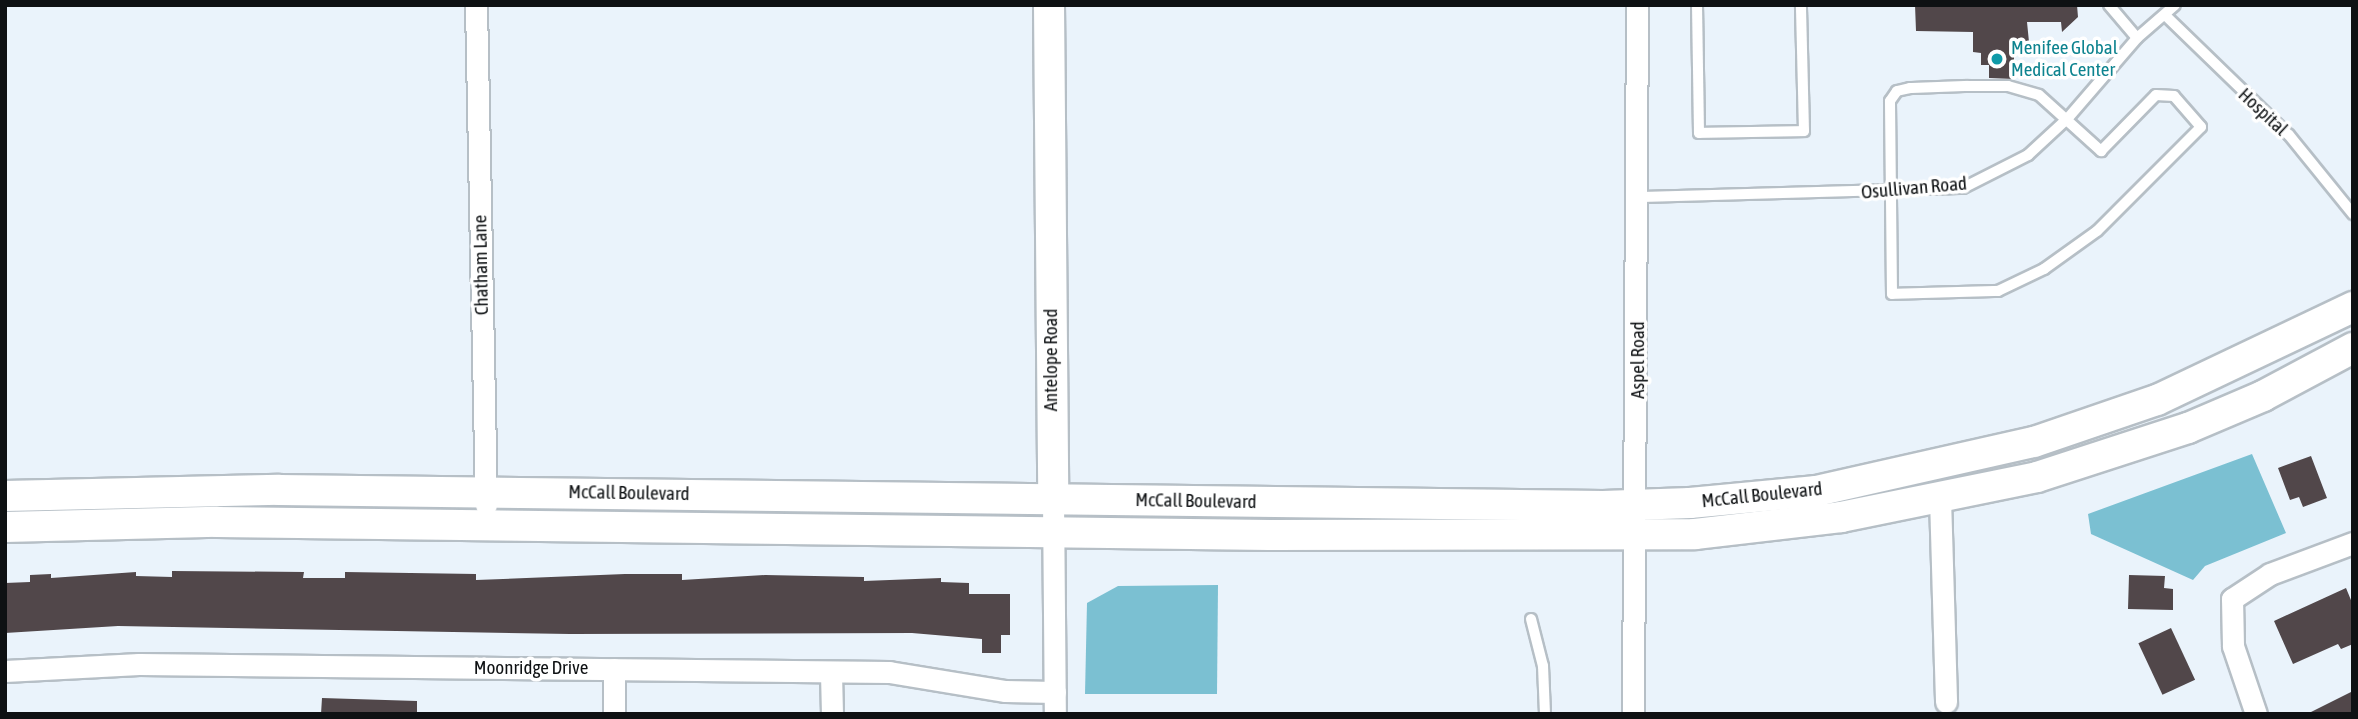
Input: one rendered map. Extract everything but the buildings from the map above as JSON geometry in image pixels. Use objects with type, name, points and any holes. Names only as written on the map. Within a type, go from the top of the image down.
[{"type":"main road","name":"Antelope Road","points":[[1049,5],[1053,499]]},
{"type":"main road","name":"McCall Boulevard","points":[[5,496],[131,490],[485,492],[1638,506],[1816,491],[2034,442],[2157,400],[2353,307]]},
{"type":"main road","name":"McCall Boulevard","points":[[5,527],[117,522],[1052,533],[1632,536],[1841,517],[2060,471],[2176,432],[2263,396],[2353,348]]},
{"type":"street","name":"Chatham Lane","points":[[476,5],[486,525]]},
{"type":"street","name":"Aspel Road","points":[[1633,714],[1632,536],[1638,506],[1637,5]]},
{"type":"street","points":[[1940,498],[1946,702]]},
{"type":"street","name":"Antelope Road","points":[[1053,499],[1055,714]]},
{"type":"street","points":[[2256,714],[2233,646],[2232,599],[2270,574],[2353,543]]},
{"type":"street","name":"Moonridge Drive","points":[[5,671],[139,664],[889,672],[1004,691],[1055,692]]},
{"type":"street","points":[[614,668],[614,714]]},
{"type":"street","points":[[831,673],[832,714]]},
{"type":"lane","points":[[1697,5],[1699,133],[1804,131],[1801,5]]},
{"type":"lane","points":[[2109,5],[2137,38]]},
{"type":"lane","name":"Osullivan Road","points":[[1638,197],[1891,193],[1964,188],[1991,177],[2028,155],[2068,118],[2137,38],[2166,16],[2175,5]]},
{"type":"lane","name":"Hospital","points":[[2166,16],[2289,135],[2353,214]]},
{"type":"lane","points":[[1966,86],[2025,89],[2068,118],[2101,151],[2156,95],[2174,96],[2201,127],[2097,230],[2044,269],[1997,291],[1892,294],[1888,118],[1890,101],[1897,91],[1966,86]]},
{"type":"lane","points":[[1531,619],[1543,666],[1545,714]]},
{"type":"water","points":[[2252,454],[2286,533],[2205,566],[2193,580],[2091,534],[2088,514]]},
{"type":"water","points":[[1218,585],[1217,694],[1085,694],[1087,603],[1118,586]]},
{"type":"place","name":"Menifee Global Medical Center","points":[[1997,59]]}]
